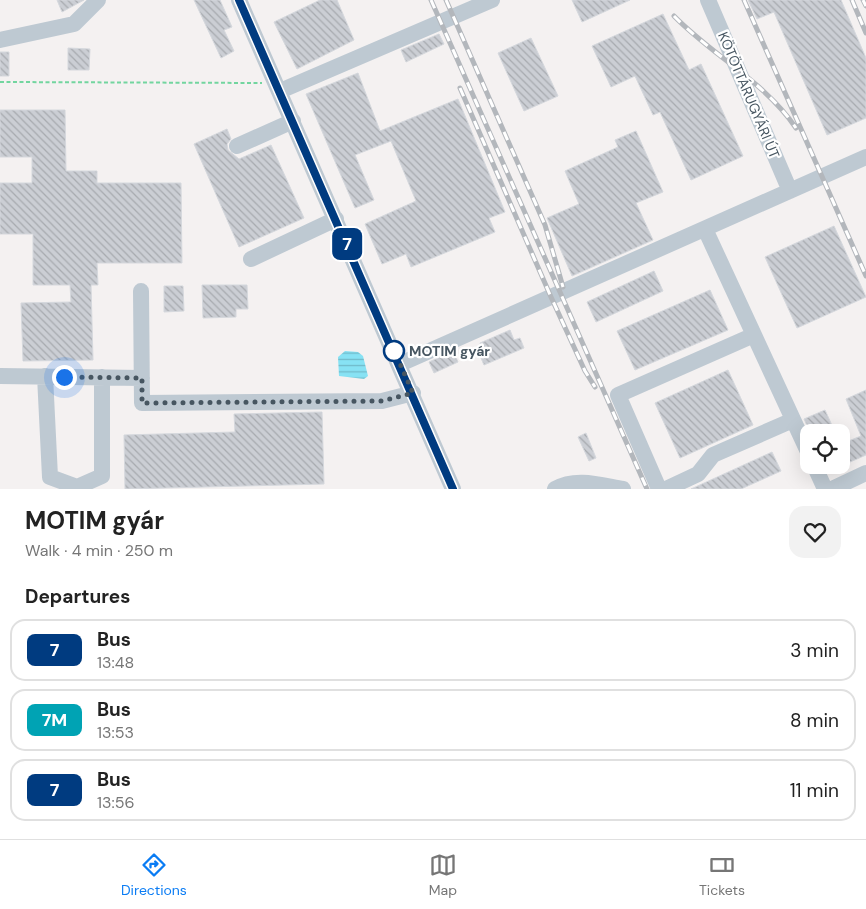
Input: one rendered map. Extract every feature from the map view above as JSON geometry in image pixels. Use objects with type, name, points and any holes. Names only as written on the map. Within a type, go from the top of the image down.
[{"type":"street","points":[[0,40],[74,24],[98,0]]},
{"type":"street","points":[[239,0],[413,393],[453,489]]},
{"type":"street","points":[[278,87],[492,0]]},
{"type":"street","name":"KÖTÖTTÁRUGYÁRI ÚT","points":[[708,0],[790,191]]},
{"type":"street","points":[[237,146],[293,122]]},
{"type":"street","points":[[400,364],[866,157]]},
{"type":"street","points":[[251,258],[336,219]]},
{"type":"street","points":[[705,229],[800,435]]},
{"type":"street","points":[[141,291],[142,403],[382,401],[413,393]]},
{"type":"street","points":[[659,489],[618,395],[754,335]]},
{"type":"street","points":[[0,376],[142,378]]},
{"type":"street","points":[[45,376],[50,476],[76,487],[102,476],[102,377]]},
{"type":"street","points":[[666,489],[698,474],[713,455],[793,420]]},
{"type":"street","points":[[832,489],[866,473]]},
{"type":"street","points":[[818,474],[825,489]]},
{"type":"street","points":[[555,489],[570,482],[578,482],[623,489]]},
{"type":"path","points":[[0,82],[278,87]]},
{"type":"water","points":[[345,351],[358,352],[363,356],[368,376],[364,379],[339,376],[338,357]]},
{"type":"building","points":[[57,0],[84,0],[62,12]]},
{"type":"building","points":[[194,0],[220,0],[232,27],[224,30],[234,51],[221,58]]},
{"type":"building","points":[[320,0],[337,0],[354,40],[297,69],[274,22]]},
{"type":"building","points":[[572,0],[630,0],[582,22]]},
{"type":"building","points":[[748,0],[841,0],[866,58],[866,118],[827,135],[774,12],[757,19]]},
{"type":"building","points":[[663,14],[689,70],[701,64],[743,156],[691,180],[660,112],[653,115],[635,76],[611,87],[592,46]]},
{"type":"building","points":[[439,34],[444,44],[406,62],[401,50]]},
{"type":"building","points":[[531,38],[558,96],[524,111],[498,53]]},
{"type":"building","points":[[68,48],[90,49],[89,70],[68,70]]},
{"type":"building","points":[[0,52],[9,52],[9,76],[0,76]]},
{"type":"building","points":[[358,73],[380,131],[458,99],[505,212],[489,218],[495,232],[411,267],[406,254],[382,264],[365,224],[416,201],[391,141],[355,155],[374,200],[355,208],[306,94]]},
{"type":"building","points":[[0,110],[65,110],[66,171],[97,171],[97,183],[181,183],[182,263],[97,263],[98,285],[91,285],[93,360],[23,361],[21,303],[71,302],[70,285],[33,285],[33,234],[0,234],[0,183],[32,183],[32,157],[0,157]]},
{"type":"building","points":[[227,129],[231,139],[227,144],[228,150],[239,159],[271,145],[304,218],[239,247],[194,144]]},
{"type":"building","points":[[636,131],[663,192],[636,203],[653,240],[572,276],[547,218],[579,204],[565,171],[618,147],[615,140]]},
{"type":"building","points":[[834,226],[866,297],[797,328],[765,257]]},
{"type":"building","points":[[654,271],[663,291],[596,322],[587,302]]},
{"type":"building","points":[[202,285],[247,285],[248,309],[236,309],[236,317],[203,318]]},
{"type":"building","points":[[164,286],[183,286],[184,311],[164,312]]},
{"type":"building","points":[[710,290],[728,330],[635,370],[617,331]]},
{"type":"building","points":[[510,330],[514,340],[520,338],[524,348],[484,365],[478,351],[483,351],[480,343]]},
{"type":"building","points":[[453,351],[458,362],[434,373],[429,362]]},
{"type":"building","points":[[728,370],[753,425],[680,458],[655,403]]},
{"type":"building","points":[[866,390],[866,455],[850,462],[850,440],[861,436],[846,399]]},
{"type":"building","points":[[825,410],[831,424],[806,424],[804,419]]},
{"type":"building","points":[[322,412],[324,484],[125,489],[124,435],[235,432],[234,414]]},
{"type":"building","points":[[586,433],[596,458],[589,461],[578,437]]},
{"type":"building","points":[[772,452],[781,471],[741,489],[691,489]]},
{"type":"railway","points":[[431,0],[647,489]]},
{"type":"railway","points":[[446,0],[545,225],[563,287]]},
{"type":"railway","points":[[744,0],[866,276]]},
{"type":"railway","points":[[852,0],[866,33]]},
{"type":"railway","points":[[863,0],[866,6]]},
{"type":"railway","points":[[674,16],[705,44],[754,83],[796,128]]},
{"type":"railway","points":[[460,88],[551,297],[585,371],[595,387]]},
{"type":"bus line","name":"7","points":[[239,0],[444,463],[453,489]]},
{"type":"place","name":"MOTIM gyár","points":[[394,351]]},
{"type":"route","points":[[64,377],[142,378],[142,403],[382,401],[413,393],[393,348],[394,351]]}]
